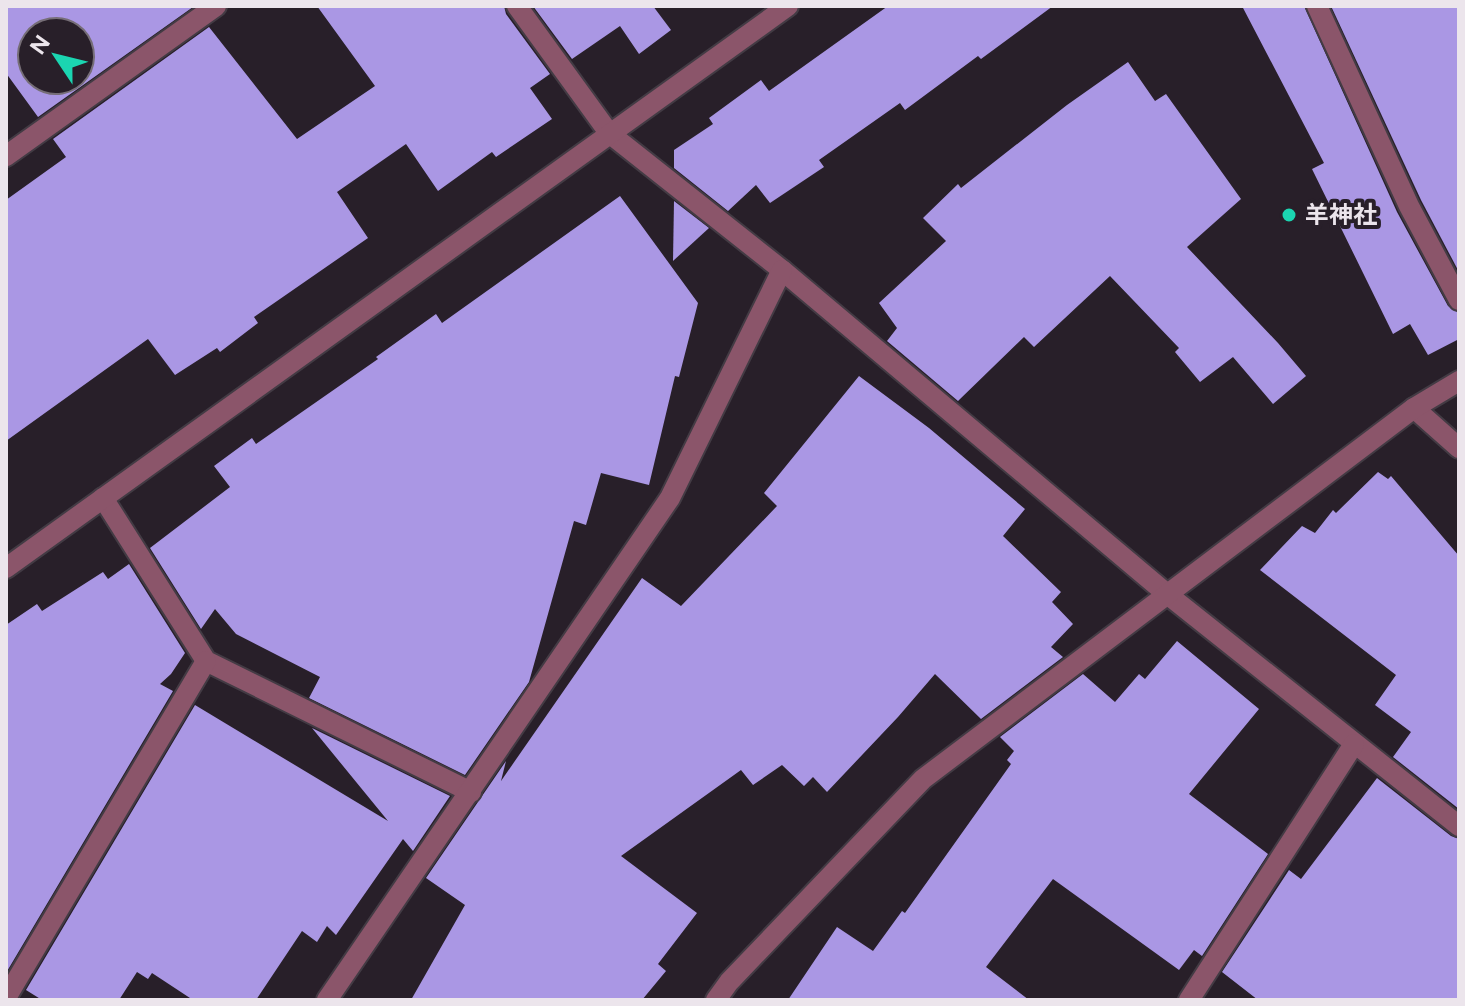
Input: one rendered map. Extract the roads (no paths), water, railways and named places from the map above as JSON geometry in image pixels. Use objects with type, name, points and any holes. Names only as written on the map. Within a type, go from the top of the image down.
[{"type":"street","points":[[6,156],[216,6]]},
{"type":"street","points":[[517,6],[609,133],[782,270],[1167,594],[1459,826]]},
{"type":"street","points":[[6,568],[788,6]]},
{"type":"street","points":[[1317,6],[1409,206],[1459,300]]},
{"type":"street","points":[[327,1000],[670,498],[782,270]]},
{"type":"street","points":[[716,1000],[729,982],[923,779],[1414,408],[1459,381]]},
{"type":"street","points":[[1414,408],[1459,448]]},
{"type":"street","points":[[103,498],[206,661],[471,792]]},
{"type":"street","points":[[6,998],[206,661]]},
{"type":"street","points":[[1189,1000],[1354,744]]},
{"type":"place","name":"羊神社","points":[[1289,215]]}]
